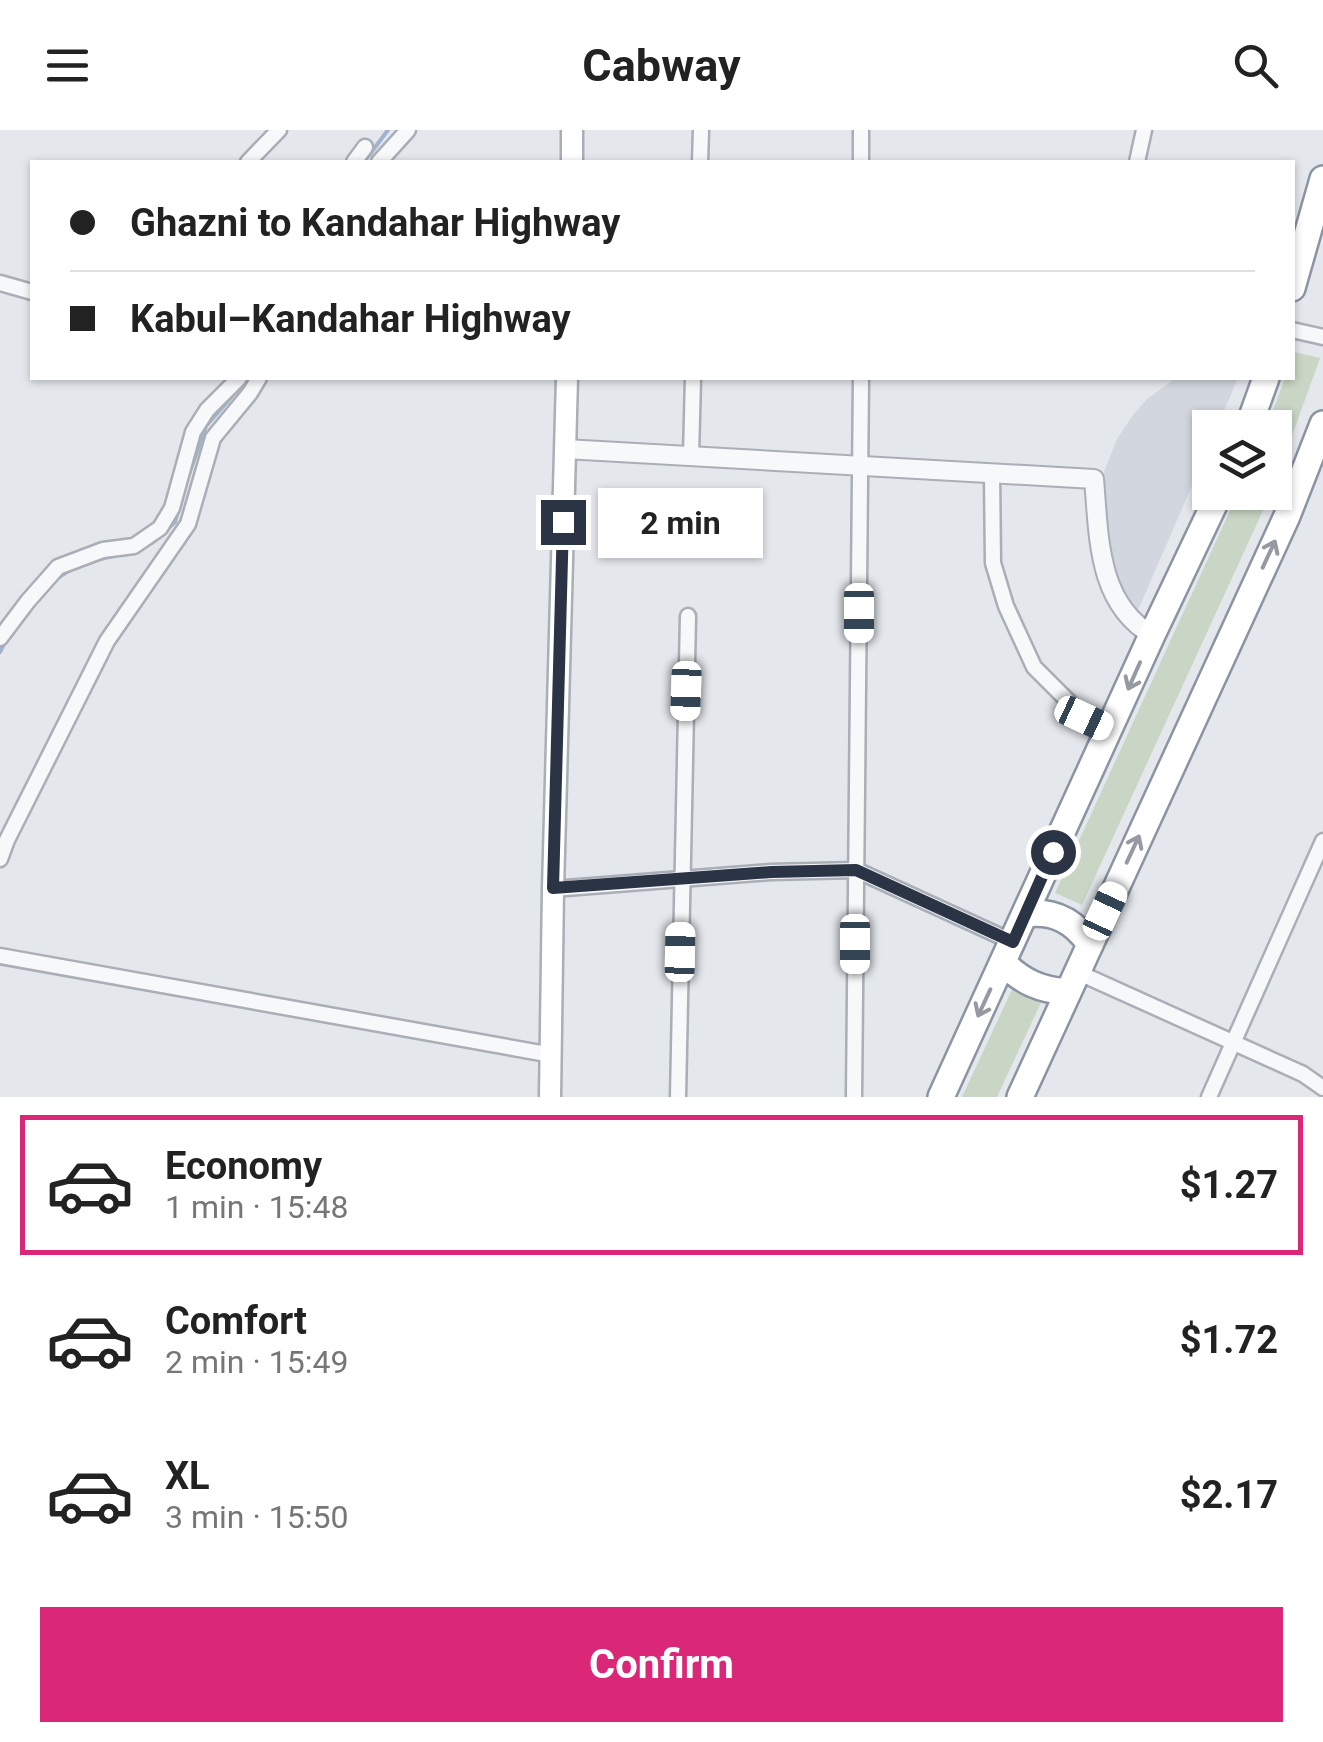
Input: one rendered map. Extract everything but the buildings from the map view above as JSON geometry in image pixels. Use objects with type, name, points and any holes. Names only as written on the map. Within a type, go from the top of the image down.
[{"type":"highway","points":[[1295,266],[1301,222],[1323,179]]},
{"type":"highway","points":[[1254,410],[1265,380]]},
{"type":"highway","points":[[1020,1097],[1287,516],[1323,424]]},
{"type":"highway","points":[[941,1097],[1211,510]]},
{"type":"highway","points":[[1025,914],[1055,915],[1080,931],[1090,944]]},
{"type":"highway","points":[[1008,952],[1017,976],[1034,986],[1072,982]]},
{"type":"main road","points":[[572,130],[572,160]]},
{"type":"main road","points":[[550,1097],[567,380]]},
{"type":"street","points":[[250,160],[279,130]]},
{"type":"street","points":[[381,160],[408,130]]},
{"type":"street","points":[[700,160],[701,130]]},
{"type":"street","points":[[861,130],[861,160]]},
{"type":"street","points":[[1137,160],[1144,130]]},
{"type":"street","points":[[355,160],[365,146]]},
{"type":"street","points":[[0,283],[30,291]]},
{"type":"street","points":[[1295,331],[1323,337]]},
{"type":"street","points":[[0,638],[58,567],[103,550],[134,546],[160,528],[172,508],[192,432],[207,410],[237,380]]},
{"type":"street","points":[[0,859],[107,642],[188,524],[213,438],[259,380]]},
{"type":"street","points":[[691,456],[693,380]]},
{"type":"street","points":[[854,1097],[861,380]]},
{"type":"street","points":[[565,449],[1094,479],[1102,556],[1115,598],[1125,615],[1152,635]]},
{"type":"street","points":[[992,474],[993,564],[1006,606],[1034,667],[1084,718],[1110,729]]},
{"type":"street","points":[[678,1097],[688,616]]},
{"type":"street","points":[[1209,1097],[1323,842]]},
{"type":"street","points":[[553,888],[771,872],[856,870],[1008,952]]},
{"type":"street","points":[[0,956],[552,1055]]},
{"type":"street","points":[[1072,982],[1234,1042],[1303,1074],[1323,1088]]},
{"type":"shaded area","points":[[1173,380],[1237,380],[1224,410],[1192,410],[1192,486],[1135,617],[1112,576],[1098,487],[1117,439],[1133,415]]},
{"type":"green space","points":[[1295,352],[1320,358],[1292,436],[1292,410],[1273,410],[1284,380],[1295,380]]},
{"type":"green space","points":[[1230,510],[1263,510],[1082,905],[1055,893]]},
{"type":"green space","points":[[1016,981],[1045,994],[997,1097],[962,1097]]},
{"type":"waterway","points":[[366,160],[388,130]]},
{"type":"waterway","points":[[189,474],[206,426],[246,380]]},
{"type":"waterway","points":[[144,546],[175,522],[179,507]]},
{"type":"waterway","points":[[91,561],[126,553]]},
{"type":"waterway","points":[[56,579],[73,568]]},
{"type":"waterway","points":[[0,652],[6,640]]},
{"type":"route","points":[[563,522],[553,888],[771,872],[856,870],[1013,942],[1053,852]]}]
